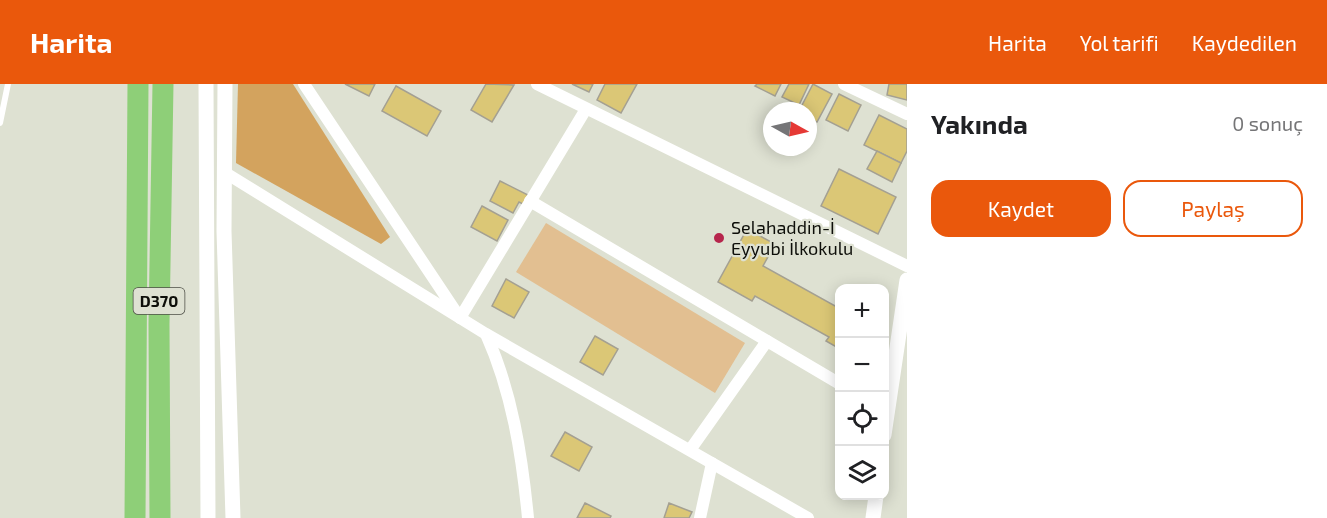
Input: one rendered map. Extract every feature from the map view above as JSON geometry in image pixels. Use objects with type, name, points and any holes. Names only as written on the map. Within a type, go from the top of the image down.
[{"type":"highway","name":"D370","points":[[135,518],[138,84]]},
{"type":"highway","name":"D370","points":[[160,518],[159,324],[163,84]]},
{"type":"street","points":[[206,84],[208,518]]},
{"type":"street","points":[[225,84],[224,172],[233,518]]},
{"type":"street","points":[[304,84],[460,318]]},
{"type":"street","points":[[537,84],[907,266]]},
{"type":"street","points":[[844,84],[907,114]]},
{"type":"street","points":[[460,318],[586,109]]},
{"type":"street","points":[[224,172],[486,334],[808,518]]},
{"type":"street","points":[[530,201],[835,381]]},
{"type":"street","points":[[889,393],[907,280]]},
{"type":"street","points":[[486,334],[497,359],[517,429],[528,518]]},
{"type":"street","points":[[690,450],[767,341]]},
{"type":"street","points":[[700,518],[712,463]]},
{"type":"street","points":[[873,518],[875,500]]},
{"type":"lane","points":[[0,123],[8,84]]},
{"type":"shaded area","points":[[238,84],[293,84],[390,237],[381,244],[236,163]]},
{"type":"shaded area","points":[[546,223],[745,343],[715,393],[516,272]]},
{"type":"building","points":[[345,84],[375,84],[369,96]]},
{"type":"building","points":[[486,84],[514,85],[492,122],[471,110]]},
{"type":"building","points":[[572,84],[593,84],[589,92]]},
{"type":"building","points":[[605,84],[637,84],[621,113],[597,100]]},
{"type":"building","points":[[757,84],[781,84],[775,96],[755,86]]},
{"type":"building","points":[[789,84],[809,84],[800,102],[793,102],[782,97]]},
{"type":"building","points":[[813,84],[832,94],[817,122],[817,102],[804,102]]},
{"type":"building","points":[[889,84],[907,84],[907,100],[887,95]]},
{"type":"building","points":[[396,86],[441,111],[427,136],[382,111]]},
{"type":"building","points":[[839,94],[861,105],[848,131],[826,120]]},
{"type":"building","points":[[879,115],[907,129],[907,151],[901,163],[864,145]]},
{"type":"building","points":[[877,151],[901,163],[892,182],[867,169]]},
{"type":"building","points":[[839,169],[896,197],[878,234],[821,206]]},
{"type":"building","points":[[500,181],[528,195],[523,204],[519,202],[513,213],[490,201]]},
{"type":"building","points":[[482,206],[508,220],[497,241],[471,227]]},
{"type":"building","points":[[747,229],[775,244],[763,266],[835,306],[835,346],[826,341],[829,337],[755,296],[752,301],[718,282]]},
{"type":"building","points":[[506,279],[529,292],[514,318],[492,306]]},
{"type":"building","points":[[595,336],[618,349],[603,375],[580,362]]},
{"type":"building","points":[[565,432],[592,447],[579,471],[551,456]]},
{"type":"building","points":[[585,503],[611,516],[610,518],[577,518]]},
{"type":"building","points":[[669,503],[692,512],[689,518],[664,518]]},
{"type":"place","name":"Selahaddin-İ Eyyubi İlkokulu","points":[[719,238]]}]
